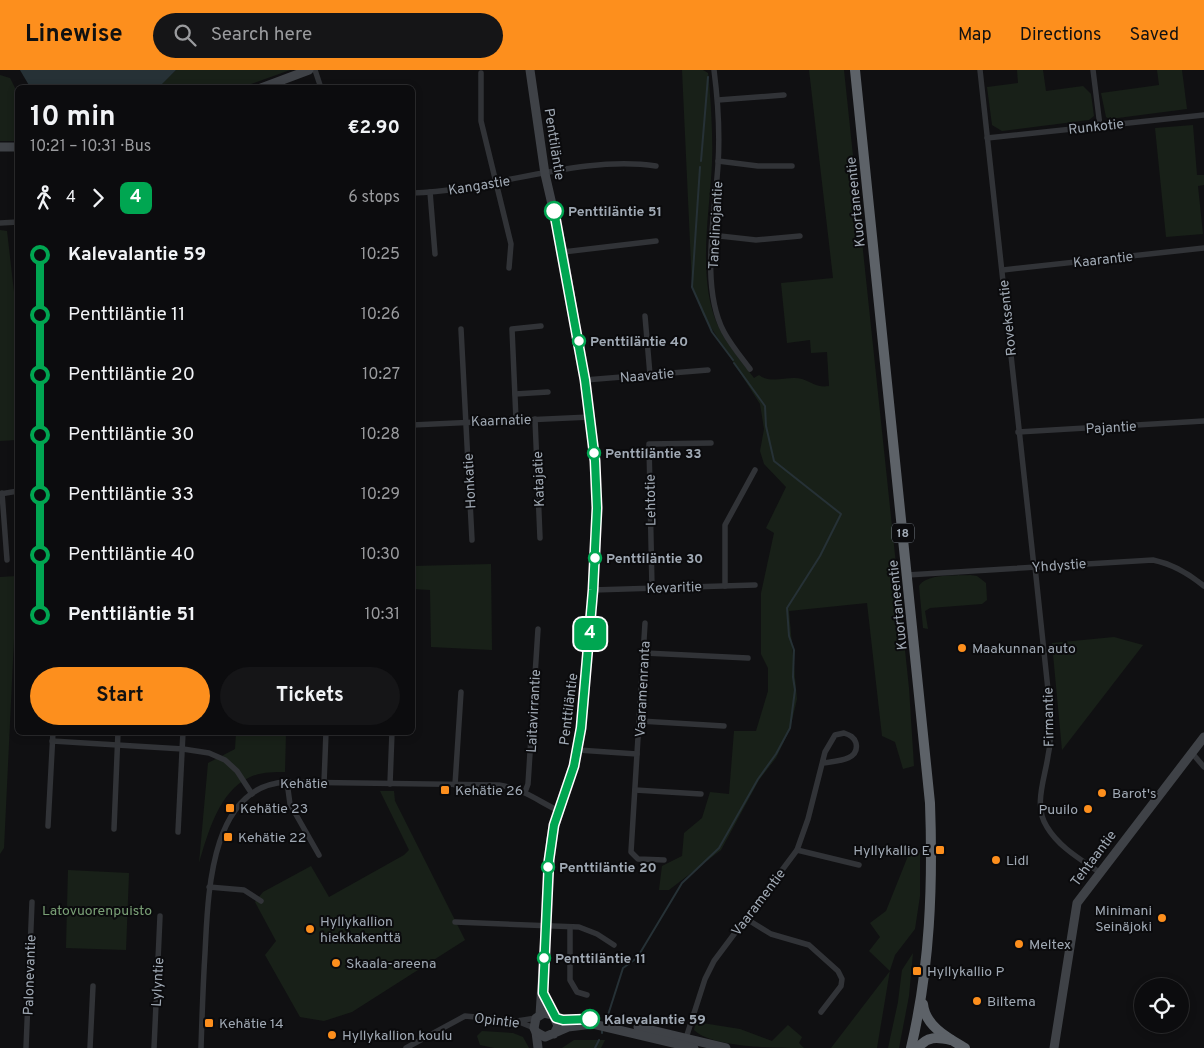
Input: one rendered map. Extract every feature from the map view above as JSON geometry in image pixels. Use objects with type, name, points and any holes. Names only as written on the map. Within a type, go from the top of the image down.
[{"type":"highway","name":"Kuortaneentie","points":[[855,70],[930,803],[932,895],[922,996],[912,1048]]},
{"type":"highway","points":[[922,996],[926,1018],[952,1040],[965,1048]]},
{"type":"highway","points":[[918,1048],[932,1038],[952,1040]]},
{"type":"street","points":[[269,85],[309,70]]},
{"type":"street","points":[[315,70],[320,85]]},
{"type":"street","name":"Penttiläntie","points":[[530,70],[545,174],[563,252],[585,380],[595,461],[597,508],[584,703],[578,750],[559,811],[549,860],[543,993],[538,1016]]},
{"type":"street","name":"Tanelinojantie","points":[[714,70],[718,100],[718,162],[711,235],[711,265],[718,318],[723,331],[750,370]]},
{"type":"street","name":"Roveksentie","points":[[980,70],[1034,567]]},
{"type":"street","points":[[1093,70],[1100,126]]},
{"type":"street","points":[[481,73],[481,121],[512,244],[509,268]]},
{"type":"street","points":[[718,100],[784,95]]},
{"type":"street","name":"Runkotie","points":[[987,138],[1204,115]]},
{"type":"street","points":[[0,147],[15,147]]},
{"type":"street","points":[[718,162],[758,166],[792,166]]},
{"type":"street","name":"Kangastie","points":[[415,193],[467,189],[545,174],[627,163],[656,166]]},
{"type":"street","points":[[430,192],[436,254]]},
{"type":"street","points":[[0,222],[15,222]]},
{"type":"street","points":[[711,235],[756,240],[800,236]]},
{"type":"street","points":[[563,252],[656,241]]},
{"type":"street","name":"Kaarantie","points":[[1003,270],[1204,248]]},
{"type":"street","points":[[645,316],[650,375]]},
{"type":"street","points":[[516,420],[512,329],[541,326]]},
{"type":"street","name":"Honkatie","points":[[461,329],[472,540]]},
{"type":"street","name":"Naavatie","points":[[585,380],[708,370]]},
{"type":"street","points":[[515,394],[548,392]]},
{"type":"street","name":"Kaarnatie","points":[[415,425],[590,418]]},
{"type":"street","name":"Katajatie","points":[[535,419],[540,538]]},
{"type":"street","name":"Pajantie","points":[[1018,432],[1204,421]]},
{"type":"street","name":"Lehtotie","points":[[652,588],[649,444],[711,442]]},
{"type":"street","points":[[725,586],[725,525],[755,470]]},
{"type":"street","points":[[7,560],[1,493],[15,492]]},
{"type":"street","name":"Yhdystie","points":[[907,575],[1153,560],[1168,563],[1182,570],[1204,586]]},
{"type":"street","name":"Firmantie","points":[[1034,567],[1051,718],[1051,736],[1042,786],[1042,813],[1045,826],[1054,837],[1099,872]]},
{"type":"street","name":"Kevaritie","points":[[593,590],[755,585]]},
{"type":"street","name":"Vaaramenranta","points":[[645,623],[645,653],[631,852],[638,859],[664,860]]},
{"type":"street","name":"Laitavirrantie","points":[[525,792],[528,784],[538,629]]},
{"type":"street","points":[[645,653],[748,658]]},
{"type":"street","points":[[455,785],[461,692]]},
{"type":"street","points":[[640,721],[724,726]]},
{"type":"street","name":"Vaaramentie","points":[[685,1044],[705,979],[719,954],[797,850],[808,819],[825,752],[835,735],[844,733],[854,739],[856,745],[855,752],[850,758],[823,763]]},
{"type":"street","points":[[48,826],[53,735]]},
{"type":"street","points":[[114,829],[118,735]]},
{"type":"street","points":[[178,832],[183,735]]},
{"type":"street","points":[[324,783],[326,735]]},
{"type":"street","points":[[390,784],[392,735]]},
{"type":"street","name":"Tehtaantie","points":[[1054,1048],[1073,918],[1077,903],[1204,737]]},
{"type":"street","points":[[52,741],[182,748],[209,753],[225,760],[242,777],[252,794]]},
{"type":"street","name":"Vaaramenranta","points":[[578,750],[638,754]]},
{"type":"street","points":[[1192,753],[1204,767]]},
{"type":"street","points":[[287,782],[290,804],[319,855]]},
{"type":"street","name":"Kehätie","points":[[201,1048],[209,887],[214,859],[220,841],[232,817],[252,794],[267,784],[287,782],[499,785],[525,792],[559,811]]},
{"type":"street","points":[[635,790],[701,794]]},
{"type":"street","points":[[797,850],[859,865]]},
{"type":"street","points":[[209,887],[244,890],[261,901]]},
{"type":"street","name":"Palonevantie","points":[[26,1048],[32,902]]},
{"type":"street","name":"Lylyntie","points":[[154,1048],[160,916]]},
{"type":"street","points":[[745,918],[771,934],[809,946],[838,971],[842,979],[841,986],[821,1012]]},
{"type":"street","points":[[455,922],[570,927],[589,930],[614,945]]},
{"type":"street","points":[[570,927],[570,980],[577,992],[587,995]]},
{"type":"street","points":[[90,1048],[93,986]]},
{"type":"street","name":"Penttiläntie","points":[[543,993],[554,1016]]},
{"type":"street","name":"Opintie","points":[[406,1048],[465,1016],[517,1021],[535,1030]]},
{"type":"street","points":[[517,1021],[538,1016],[554,1016],[563,1020],[591,1019],[694,1048]]},
{"type":"street","points":[[538,1016],[535,1030],[538,1048]]},
{"type":"street","points":[[543,1048],[558,1026],[554,1016]]},
{"type":"street","points":[[535,1030],[545,1037],[568,1027],[593,1024],[685,1044],[726,1048]]},
{"type":"green space","points":[[176,70],[290,70],[249,85],[160,85]]},
{"type":"green space","points":[[682,70],[703,70],[708,73],[712,152],[706,268],[712,309],[719,328],[731,348],[754,378],[759,375],[775,380],[797,378],[819,386],[829,386],[827,352],[811,353],[810,340],[787,343],[781,283],[833,278],[809,70],[844,70],[909,688],[914,766],[903,769],[895,742],[882,736],[867,603],[789,611],[797,699],[790,729],[776,758],[759,780],[721,850],[669,890],[659,890],[662,866],[682,856],[684,833],[702,818],[710,792],[729,794],[734,731],[756,731],[768,691],[768,668],[761,654],[761,593],[774,533],[766,528],[786,487],[764,464],[760,451],[764,429],[760,404],[703,315],[692,285]]},
{"type":"green space","points":[[1017,70],[1043,70],[1046,91],[1083,86],[1091,94],[1094,116],[1089,120],[1002,131],[992,125],[987,87],[1018,83]]},
{"type":"green space","points":[[1157,70],[1182,70],[1187,109],[1110,119],[1106,117],[1101,93],[1159,85]]},
{"type":"green space","points":[[0,75],[10,78],[15,88],[15,141],[0,141]]},
{"type":"green space","points":[[1193,125],[1197,175],[1204,175],[1204,185],[1198,186],[1203,234],[1166,237],[1155,128]]},
{"type":"green space","points":[[0,230],[7,231],[15,301],[15,440],[0,441]]},
{"type":"green space","points":[[491,564],[492,650],[431,647],[430,590],[415,589],[415,566]]},
{"type":"green space","points":[[15,576],[15,618],[4,848],[0,854],[0,577]]},
{"type":"green space","points":[[977,576],[986,583],[987,600],[982,604],[930,608],[925,611],[928,629],[923,628],[919,586],[928,579],[935,577]]},
{"type":"green space","points":[[1114,637],[1143,645],[1062,750],[1052,643]]},
{"type":"green space","points":[[236,735],[286,735],[285,772],[254,775],[239,783],[230,792],[216,814],[199,863],[208,763],[235,749]]},
{"type":"green space","points":[[380,791],[394,791],[395,801],[465,940],[352,1012],[324,1021],[300,1017],[265,955],[276,941],[255,902],[263,892],[311,866],[329,897],[404,855],[409,850]]},
{"type":"green space","points":[[920,852],[920,896],[915,929],[895,955],[890,971],[869,951],[880,937],[870,923],[886,911],[908,856]]},
{"type":"green space","name":"Latovuorenpuisto","points":[[68,870],[129,873],[126,950],[66,948]]},
{"type":"green space","points":[[913,953],[909,996],[899,1048],[888,1048],[898,1002],[902,970]]},
{"type":"green space","points":[[890,971],[877,1048],[831,1048]]},
{"type":"green space","points":[[696,1022],[740,1029],[772,1041],[788,1025],[802,1037],[799,1043],[804,1048],[730,1044],[703,1036],[694,1030]]},
{"type":"green space","points":[[482,1031],[513,1033],[523,1037],[529,1048],[494,1048],[480,1045],[477,1036]]},
{"type":"green space","points":[[574,1040],[605,1040],[601,1048],[562,1048]]},
{"type":"shaded area","points":[[20,70],[176,70],[161,85],[29,85]]},
{"type":"waterway","points":[[701,161],[708,77]]},
{"type":"waterway","points":[[700,167],[692,287],[712,332],[733,360]]},
{"type":"waterway","points":[[608,1015],[623,968],[637,958],[682,883],[719,848],[758,779],[776,754],[790,728],[795,690],[793,677],[794,650],[789,636],[787,608],[820,556],[841,514],[774,461],[766,426],[765,406],[734,363]]},
{"type":"waterway","points":[[595,1048],[599,1040]]},
{"type":"bus line","name":"4","points":[[554,211],[585,380],[595,461],[597,508],[593,590],[584,703],[578,750],[551,839],[543,993],[556,1018],[563,1020],[590,1019]]},
{"type":"place","name":"Penttiläntie 51","points":[[554,211]]},
{"type":"place","name":"Penttiläntie 40","points":[[579,341]]},
{"type":"place","name":"Penttiläntie 33","points":[[594,453]]},
{"type":"place","name":"Penttiläntie 30","points":[[595,558]]},
{"type":"place","name":"Maakunnan auto","points":[[962,648]]},
{"type":"place","name":"Kehätie 26","points":[[445,790]]},
{"type":"place","name":"Barot's","points":[[1102,793]]},
{"type":"place","name":"Kehätie 23","points":[[230,808]]},
{"type":"place","name":"Puuilo","points":[[1088,809]]},
{"type":"place","name":"Kehätie 22","points":[[228,837]]},
{"type":"place","name":"Hyllykallio E","points":[[940,850]]},
{"type":"place","name":"Lidl","points":[[996,860]]},
{"type":"place","name":"Penttiläntie 20","points":[[548,867]]},
{"type":"place","name":"Minimani Seinäjoki","points":[[1162,918]]},
{"type":"place","name":"Hyllykallion hiekkakenttä","points":[[310,929]]},
{"type":"place","name":"Meltex","points":[[1019,944]]},
{"type":"place","name":"Penttiläntie 11","points":[[544,958]]},
{"type":"place","name":"Skaala-areena","points":[[336,963]]},
{"type":"place","name":"Hyllykallio P","points":[[917,971]]},
{"type":"place","name":"Biltema","points":[[977,1001]]},
{"type":"place","name":"Kalevalantie 59","points":[[590,1019]]},
{"type":"place","name":"Kehätie 14","points":[[209,1023]]},
{"type":"place","name":"Hyllykallion koulu","points":[[332,1035]]}]
